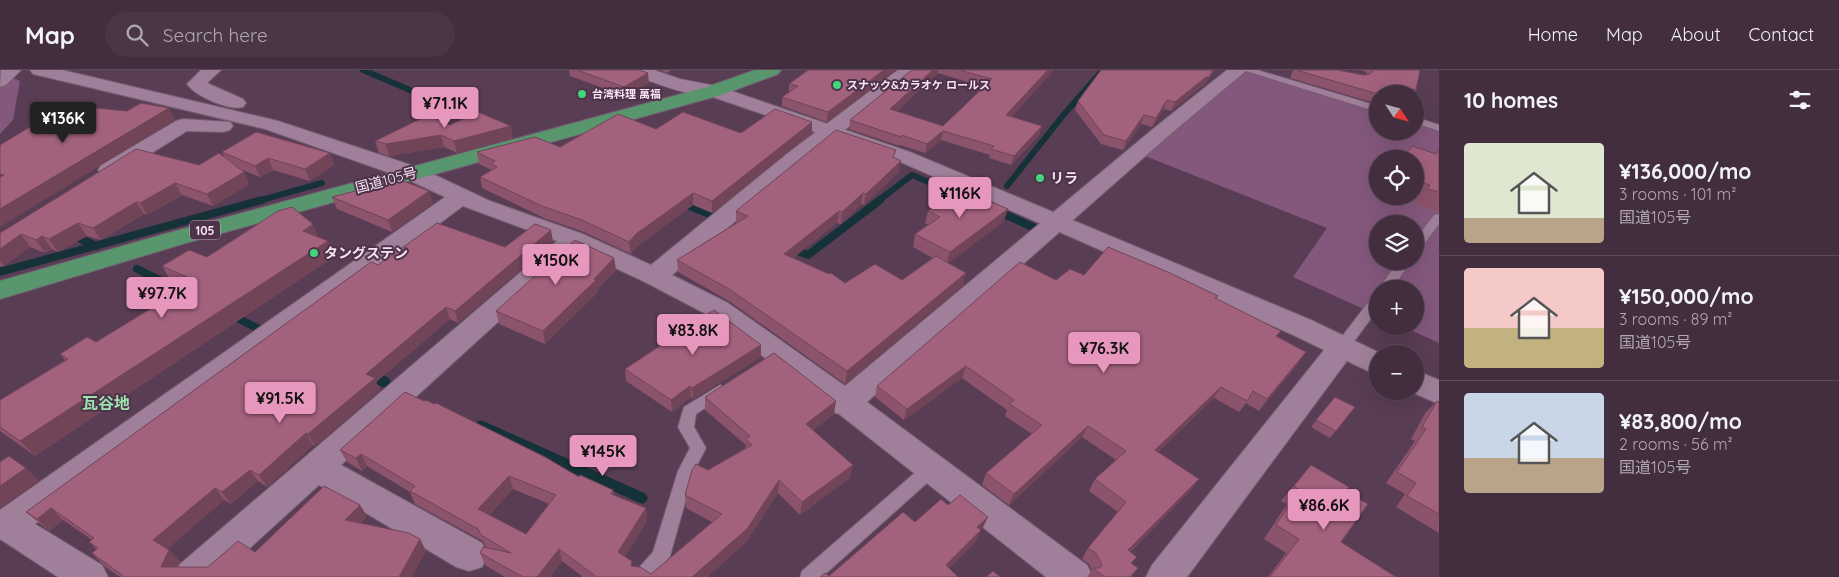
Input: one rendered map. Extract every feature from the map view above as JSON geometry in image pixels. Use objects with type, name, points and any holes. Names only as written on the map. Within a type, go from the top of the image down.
[{"type":"highway","name":"国道105号","points":[[0,290],[177,238],[714,91],[772,70]]},
{"type":"street","points":[[0,81],[12,70]]},
{"type":"street","points":[[39,70],[277,127],[412,173],[461,196],[574,239],[654,276],[718,309],[769,359],[844,404],[890,436],[1074,577]]},
{"type":"street","points":[[212,70],[198,80],[196,84],[206,91],[258,112],[277,127]]},
{"type":"street","points":[[637,70],[676,84],[714,91],[903,156],[1301,327],[1369,360]]},
{"type":"street","points":[[654,276],[831,131],[909,70]]},
{"type":"street","points":[[844,404],[1160,133],[1238,70]]},
{"type":"street","points":[[91,182],[183,124],[277,127]]},
{"type":"street","points":[[89,577],[7,525],[461,196]]},
{"type":"street","points":[[192,577],[574,239]]},
{"type":"street","points":[[1165,577],[1342,347]]},
{"type":"street","points":[[1424,386],[1439,393]]},
{"type":"street","points":[[317,467],[469,555]]},
{"type":"lane","points":[[1247,70],[1369,106]]},
{"type":"lane","points":[[1424,123],[1439,128]]},
{"type":"lane","points":[[1424,236],[1438,218]]},
{"type":"lane","points":[[1342,347],[1369,311]]},
{"type":"lane","points":[[643,577],[661,556],[686,471],[698,448],[686,427],[689,411],[737,380]]},
{"type":"lane","points":[[808,577],[931,468]]},
{"type":"shaded area","points":[[1248,70],[1369,108],[1369,140],[1424,140],[1424,124],[1439,128],[1439,343],[1422,335],[1424,335],[1424,280],[1369,280],[1369,311],[1293,277],[1327,228],[1140,154]]},
{"type":"shaded area","points":[[0,73],[20,81],[13,120],[0,134]]},
{"type":"building","points":[[577,70],[639,70],[648,73],[624,87]]},
{"type":"building","points":[[808,70],[884,70],[828,112],[782,97],[798,86],[789,84]]},
{"type":"building","points":[[912,70],[933,70],[890,109],[943,126],[992,79],[959,70],[1048,70],[1006,115],[1042,126],[1014,156],[991,149],[994,146],[943,131],[927,144],[850,120]]},
{"type":"building","points":[[1101,70],[1213,70],[1209,77],[1206,77],[1175,102],[1167,100],[1156,118],[1144,115],[1126,141],[1104,135],[1078,101]]},
{"type":"building","points":[[1296,70],[1337,70],[1364,75],[1370,74],[1374,70],[1420,70],[1417,85],[1369,85],[1369,91]]},
{"type":"building","points":[[141,103],[169,108],[0,209],[0,177],[4,175],[0,174],[0,145],[66,105],[127,111]]},
{"type":"building","points":[[775,109],[812,122],[712,201],[693,193],[636,234],[629,242],[582,220],[542,206],[480,177],[497,167],[491,164],[495,161],[477,152],[535,137],[560,147],[618,114],[656,129],[683,112],[741,133]]},
{"type":"building","points":[[478,112],[511,126],[454,141],[441,135],[386,144],[375,141],[428,115],[450,125]]},
{"type":"building","points":[[836,130],[896,150],[893,157],[901,161],[866,194],[863,193],[842,212],[839,211],[784,254],[829,274],[831,273],[845,283],[875,264],[902,280],[936,256],[966,273],[847,371],[729,289],[677,260],[748,216],[736,211]]},
{"type":"building","points":[[256,132],[330,153],[305,169],[268,158],[255,166],[222,152]]},
{"type":"building","points":[[1412,146],[1424,150],[1409,150]]},
{"type":"building","points":[[136,149],[199,165],[219,153],[244,172],[207,194],[175,183],[140,203],[136,202],[93,228],[78,223],[49,239],[42,236],[36,240],[21,234],[0,249],[0,233]]},
{"type":"building","points":[[1439,149],[1439,192],[1427,189],[1430,185],[1424,183],[1424,150],[1436,154]]},
{"type":"building","points":[[398,179],[429,191],[388,220],[332,197],[367,188],[377,191]]},
{"type":"building","points":[[960,188],[1008,209],[950,252],[915,234],[940,217],[928,211]]},
{"type":"building","points":[[292,207],[313,224],[303,231],[328,241],[20,441],[0,427],[0,400],[68,359],[60,354],[87,337],[96,342],[196,281],[162,266],[189,250],[207,257],[278,211]]},
{"type":"building","points":[[437,223],[505,247],[535,224],[551,230],[455,311],[446,307],[366,374],[375,378],[308,434],[306,433],[259,475],[250,470],[222,492],[215,488],[153,540],[169,550],[161,567],[208,567],[238,541],[255,552],[324,486],[360,505],[345,520],[409,533],[420,539],[399,577],[125,577],[92,553],[98,548],[89,542],[94,538],[51,508],[37,519],[26,512],[371,262],[378,265]]},
{"type":"building","points":[[575,240],[614,258],[594,279],[596,280],[543,331],[496,311]]},
{"type":"building","points":[[1108,247],[1218,296],[1215,298],[1281,331],[1276,336],[1306,352],[1267,399],[1253,391],[1247,401],[1221,387],[1155,450],[1199,479],[1128,550],[1137,557],[1131,563],[1138,568],[1130,577],[1105,577],[1093,568],[1100,568],[1102,565],[1096,553],[1088,548],[1126,502],[1095,479],[1126,451],[1088,426],[1014,494],[986,473],[1042,425],[1009,404],[1014,400],[966,366],[907,409],[877,386],[1020,262],[1056,280],[1070,269],[1084,275]]},
{"type":"building","points":[[714,310],[761,345],[692,388],[690,386],[671,400],[625,369]]},
{"type":"building","points":[[774,353],[836,401],[806,424],[853,465],[802,502],[779,480],[747,529],[692,577],[597,577],[559,549],[537,577],[523,577],[480,553],[483,547],[511,553],[481,535],[478,529],[410,491],[415,486],[361,454],[356,458],[340,450],[405,392],[424,401],[436,403],[545,457],[579,477],[580,475],[613,490],[611,494],[646,508],[618,552],[632,561],[631,566],[640,567],[651,574],[722,514],[685,495],[692,470],[696,464],[708,470],[752,445],[746,439],[750,436],[705,397]],"holes":[[[509,476],[556,495],[526,534],[478,509]]]},
{"type":"building","points":[[1335,397],[1355,407],[1336,431],[1316,420]]},
{"type":"building","points":[[1437,401],[1439,402],[1439,514],[1407,496],[1416,483],[1397,472],[1426,429],[1422,427]]},
{"type":"building","points":[[9,456],[26,468],[0,486],[0,462]]},
{"type":"building","points":[[1311,465],[1349,487],[1345,491],[1368,504],[1341,542],[1396,577],[1270,577],[1299,539],[1276,525],[1299,490],[1294,486]]},
{"type":"building","points":[[960,495],[988,517],[977,527],[981,530],[946,565],[958,577],[820,577],[825,573],[829,576],[903,512],[915,522],[941,499],[948,505]]},
{"type":"building","points":[[993,571],[1000,577],[986,577]]},
{"type":"waterway","points":[[363,70],[480,120]]},
{"type":"waterway","points":[[1007,186],[1065,113],[1103,70]]},
{"type":"waterway","points":[[878,201],[912,175],[964,197]]},
{"type":"waterway","points":[[258,201],[322,183]]},
{"type":"waterway","points":[[95,246],[262,200]]},
{"type":"waterway","points":[[790,248],[808,255],[880,200]]},
{"type":"waterway","points":[[680,202],[712,215]]},
{"type":"waterway","points":[[997,211],[1035,228]]},
{"type":"waterway","points":[[70,234],[95,246]]},
{"type":"waterway","points":[[0,272],[95,246]]},
{"type":"waterway","points":[[137,269],[191,295]]},
{"type":"waterway","points":[[229,314],[261,330]]},
{"type":"waterway","points":[[368,374],[385,382]]},
{"type":"waterway","points":[[481,426],[642,498]]},
{"type":"place","name":"スナック&カラオケ ロールス","points":[[837,85]]},
{"type":"place","name":"台湾料理 萬福","points":[[582,94]]},
{"type":"place","name":"リラ","points":[[1040,178]]},
{"type":"place","name":"タングステン","points":[[314,253]]},
{"type":"district","name":"瓦谷地","points":[[106,403]]}]
